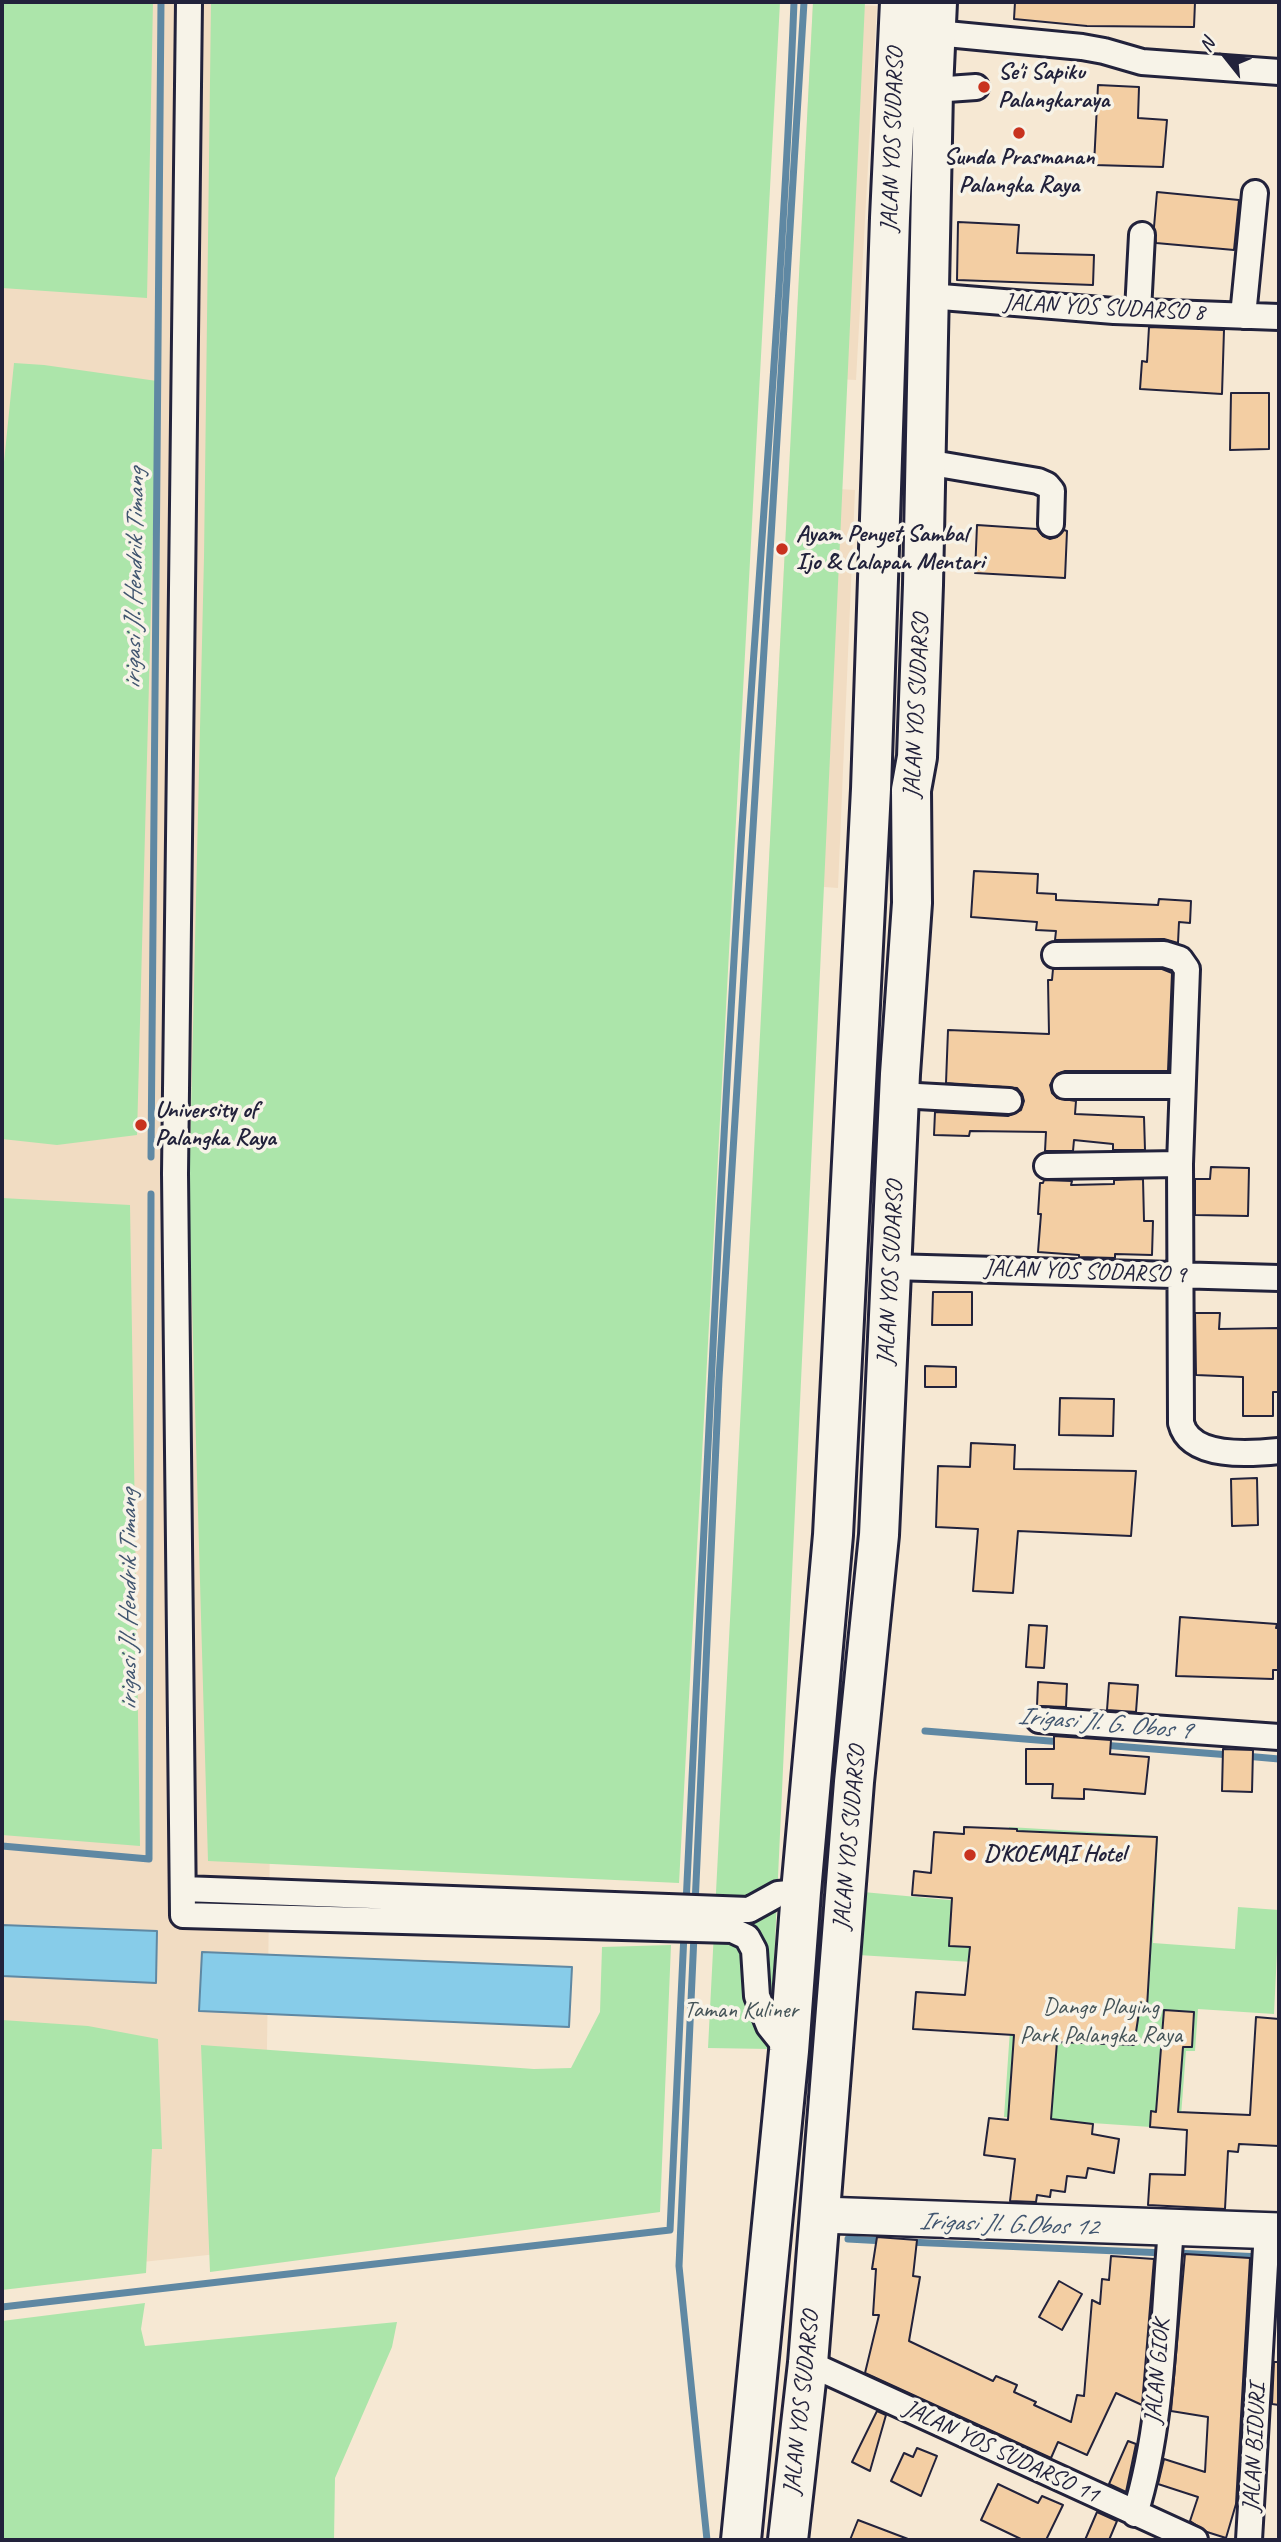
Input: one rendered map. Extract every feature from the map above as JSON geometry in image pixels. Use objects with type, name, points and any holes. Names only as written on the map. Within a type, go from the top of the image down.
[{"type":"main road","name":"JALAN YOS SUDARSO","points":[[742,2531],[789,2051],[800,1892],[833,1535],[871,789],[900,2]]},
{"type":"main road","name":"JALAN YOS SUDARSO","points":[[788,2533],[808,2363],[854,1782],[879,1535],[899,1095],[912,903],[911,790],[917,757],[937,18]]},
{"type":"main road","points":[[871,789],[911,790]]},
{"type":"main road","points":[[742,2531],[788,2533]]},
{"type":"street","points":[[189,2],[176,1173],[183,1914],[732,1930],[747,1937],[754,1950],[757,1996],[769,2026],[789,2051]]},
{"type":"street","points":[[937,18],[1104,51],[1142,62],[1279,72]]},
{"type":"street","points":[[933,90],[976,87]]},
{"type":"street","points":[[1243,316],[1255,193]]},
{"type":"street","points":[[1138,312],[1142,235]]},
{"type":"street","name":"JALAN YOS SUDARSO 8","points":[[929,296],[1138,312],[1279,317]]},
{"type":"street","points":[[926,462],[1038,481],[1047,485],[1052,491],[1051,524]]},
{"type":"street","points":[[1055,955],[1164,954],[1180,959],[1187,969],[1180,1164],[1183,1431],[1199,1445],[1213,1449],[1250,1454],[1279,1451]]},
{"type":"street","points":[[1065,1086],[1182,1086]]},
{"type":"street","points":[[899,1095],[1009,1101]]},
{"type":"street","points":[[1047,1166],[1180,1164]]},
{"type":"street","name":"JALAN YOS SODARSO 9","points":[[891,1267],[1279,1278]]},
{"type":"street","points":[[1039,1720],[1279,1737]]},
{"type":"street","points":[[183,1889],[749,1910],[778,1894],[800,1892]]},
{"type":"street","points":[[821,2215],[1273,2231]]},
{"type":"street","name":"JALAN GIOK","points":[[1135,2514],[1145,2482],[1152,2440],[1171,2229]]},
{"type":"street","name":"JALAN BIDURI","points":[[1249,2540],[1273,2231]]},
{"type":"street","name":"JALAN YOS SUDARSO 11","points":[[808,2363],[1195,2540]]},
{"type":"shaded area","name":"University of Palangka Raya","points":[[2,2],[297,2],[264,2249],[2,2277]]},
{"type":"shaded area","points":[[813,2],[877,6],[856,380],[794,377]]},
{"type":"shaded area","points":[[788,486],[855,490],[838,888],[768,883]]},
{"type":"green space","points":[[2,2],[153,2],[147,298],[2,288]]},
{"type":"green space","points":[[211,2],[780,2],[679,1883],[208,1861],[189,1198],[204,557]]},
{"type":"green space","name":"Taman Kuliner","points":[[813,2],[865,2],[770,2049],[708,2048]]},
{"type":"green space","points":[[14,363],[157,381],[137,1135],[57,1145],[2,1139],[2,482]]},
{"type":"green space","points":[[2,1198],[130,1205],[140,1846],[2,1835]]},
{"type":"green space","name":"Dango Playing Park Palangka Raya","points":[[1009,1827],[1158,1836],[1153,1943],[1235,1949],[1238,1907],[1279,1910],[1274,2014],[1198,2009],[1195,2051],[1186,2051],[1180,2129],[1004,2117],[1014,1972],[972,1962],[858,1955],[863,1892],[1003,1905]]},
{"type":"green space","points":[[671,1945],[660,2212],[210,2272],[201,2045],[534,2069],[571,2068],[600,2012],[602,1947]]},
{"type":"green space","points":[[2,2020],[88,2026],[158,2039],[162,2149],[152,2149],[146,2273],[2,2290]]},
{"type":"green space","points":[[145,2303],[141,2329],[145,2346],[397,2322],[392,2347],[335,2478],[334,2540],[2,2540],[2,2321]]},
{"type":"water","points":[[2,1925],[157,1931],[156,1983],[2,1976]]},
{"type":"water","points":[[202,1952],[572,1967],[569,2027],[199,2011]]},
{"type":"building","points":[[1015,2],[1195,2],[1194,27],[1087,26],[1014,19]]},
{"type":"building","points":[[1098,85],[1139,87],[1138,118],[1167,120],[1163,167],[1094,165]]},
{"type":"building","points":[[1157,192],[1239,200],[1234,250],[1156,243],[1154,227]]},
{"type":"building","points":[[958,222],[1019,225],[1017,253],[1094,255],[1093,285],[957,280]]},
{"type":"building","points":[[1149,327],[1224,330],[1222,394],[1140,389],[1142,361],[1147,362]]},
{"type":"building","points":[[1231,393],[1269,393],[1269,449],[1230,450]]},
{"type":"building","points":[[977,525],[1037,529],[1050,539],[1057,537],[1064,530],[1067,531],[1065,578],[975,573]]},
{"type":"building","points":[[974,871],[1038,874],[1037,893],[1056,894],[1056,900],[1158,905],[1159,899],[1191,901],[1190,923],[1179,922],[1178,943],[1164,939],[1055,940],[1056,931],[1036,930],[1037,922],[971,917]]},
{"type":"building","points":[[1053,969],[1162,969],[1172,973],[1168,1071],[1065,1071],[1057,1074],[1050,1085],[1057,1098],[1076,1101],[1075,1114],[1144,1117],[1145,1150],[1113,1150],[1113,1144],[1074,1140],[1073,1151],[1045,1151],[1046,1132],[970,1131],[969,1136],[934,1135],[935,1112],[1008,1116],[1021,1110],[1024,1101],[1017,1088],[946,1083],[948,1030],[1049,1034],[1048,980],[1052,980]]},
{"type":"building","points":[[1211,1167],[1249,1168],[1248,1216],[1195,1215],[1195,1179],[1210,1179]]},
{"type":"building","points":[[1143,1179],[1144,1221],[1153,1221],[1152,1255],[1115,1254],[1115,1258],[1038,1252],[1040,1183],[1044,1180],[1072,1181],[1071,1185],[1114,1184],[1114,1180]]},
{"type":"building","points":[[933,1292],[972,1292],[972,1325],[932,1325]]},
{"type":"building","points":[[1195,1313],[1220,1313],[1219,1329],[1279,1328],[1279,1392],[1273,1392],[1273,1416],[1243,1416],[1243,1377],[1196,1375]]},
{"type":"building","points":[[925,1366],[956,1367],[956,1387],[925,1387]]},
{"type":"building","points":[[1060,1398],[1114,1399],[1113,1436],[1059,1435]]},
{"type":"building","points":[[971,1443],[1015,1445],[1014,1469],[1136,1471],[1131,1536],[1018,1531],[1013,1593],[973,1591],[978,1529],[936,1527],[938,1466],[970,1467]]},
{"type":"building","points":[[1257,1478],[1258,1525],[1232,1526],[1231,1479]]},
{"type":"building","points":[[1180,1617],[1277,1624],[1279,1670],[1273,1670],[1273,1679],[1176,1676]]},
{"type":"building","points":[[1029,1625],[1047,1626],[1044,1668],[1026,1667]]},
{"type":"building","points":[[1038,1682],[1067,1684],[1066,1707],[1037,1706]]},
{"type":"building","points":[[1109,1683],[1138,1685],[1136,1712],[1107,1710]]},
{"type":"building","points":[[1054,1736],[1111,1740],[1110,1754],[1149,1757],[1145,1794],[1084,1789],[1084,1799],[1052,1798],[1053,1784],[1026,1784],[1026,1749],[1054,1749]]},
{"type":"building","points":[[1223,1749],[1253,1750],[1252,1792],[1222,1791]]},
{"type":"building","points":[[964,1827],[1157,1837],[1147,2007],[1140,2006],[1134,2045],[1057,2042],[1051,2119],[1093,2124],[1092,2134],[1119,2139],[1114,2173],[1088,2168],[1086,2178],[1067,2176],[1065,2192],[1051,2190],[1050,2197],[1037,2195],[1036,2202],[1010,2201],[1015,2159],[984,2155],[989,2118],[1008,2120],[1014,2035],[913,2029],[916,1992],[965,1995],[970,1947],[949,1946],[952,1898],[912,1895],[914,1871],[931,1873],[934,1832],[964,1834]]},
{"type":"building","points":[[1164,2010],[1194,2012],[1192,2047],[1183,2047],[1178,2112],[1250,2115],[1256,2017],[1279,2019],[1279,2146],[1239,2144],[1238,2152],[1228,2151],[1225,2209],[1148,2205],[1150,2174],[1185,2175],[1187,2130],[1150,2127],[1151,2111],[1156,2112]]},
{"type":"building","points":[[877,2237],[917,2240],[913,2276],[920,2277],[909,2341],[993,2381],[996,2376],[1017,2385],[1014,2392],[1036,2402],[1034,2405],[1071,2422],[1077,2395],[1084,2396],[1092,2300],[1100,2304],[1102,2279],[1109,2280],[1111,2256],[1154,2259],[1142,2405],[1116,2393],[1087,2455],[1058,2442],[1051,2458],[865,2373],[879,2315],[873,2315],[876,2269],[872,2269]]},
{"type":"building","points":[[1185,2254],[1250,2258],[1236,2504],[1226,2538],[1207,2532],[1190,2521],[1198,2497],[1158,2484],[1164,2459],[1205,2472],[1208,2417],[1171,2411]]},
{"type":"building","points":[[1059,2281],[1082,2294],[1062,2330],[1039,2317]]},
{"type":"building","points":[[1274,2362],[1279,2362],[1279,2405],[1272,2404]]},
{"type":"building","points":[[877,2411],[886,2415],[870,2471],[852,2462]]},
{"type":"building","points":[[1128,2441],[1136,2444],[1126,2492],[1109,2484]]},
{"type":"building","points":[[917,2448],[937,2456],[921,2496],[891,2481],[904,2453],[913,2457]]},
{"type":"building","points":[[998,2484],[1038,2503],[1042,2496],[1063,2505],[1046,2540],[1023,2540],[981,2520]]},
{"type":"building","points":[[1097,2512],[1117,2521],[1109,2540],[1085,2540]]},
{"type":"building","points":[[858,2520],[908,2539],[908,2540],[850,2540]]},
{"type":"waterway","name":"irigasi Jl. Hendrik Timang","points":[[151,1157],[161,2]]},
{"type":"waterway","points":[[686,1904],[733,976],[777,317],[794,2]]},
{"type":"waterway","points":[[695,1905],[719,1378],[804,2]]},
{"type":"waterway","name":"irigasi Jl. Hendrik Timang","points":[[2,1846],[149,1859],[151,1194]]},
{"type":"waterway","name":"Irigasi Jl. G. Obos 9","points":[[925,1731],[1062,1742]]},
{"type":"waterway","name":"Irigasi Jl. G. Obos 9","points":[[1102,1745],[1230,1755]]},
{"type":"waterway","name":"Irigasi Jl. G. Obos 9","points":[[1245,1756],[1279,1759]]},
{"type":"waterway","points":[[2,2307],[670,2230],[684,1934]]},
{"type":"waterway","points":[[694,1935],[679,2266],[707,2540]]},
{"type":"waterway","name":"Irigasi Jl. G.Obos 12","points":[[848,2239],[885,2241]]},
{"type":"waterway","name":"Irigasi Jl. G.Obos 12","points":[[908,2242],[1165,2253]]},
{"type":"waterway","name":"Irigasi Jl. G.Obos 12","points":[[1175,2253],[1262,2257]]},
{"type":"place","name":"Se'i Sapiku Palangkaraya","points":[[984,87]]},
{"type":"place","name":"Sunda Prasmanan Palangka Raya","points":[[1019,133]]},
{"type":"place","name":"Ayam Penyet Sambal Ijo & Lalapan Mentari","points":[[782,549]]},
{"type":"place","name":"University of Palangka Raya","points":[[141,1125]]},
{"type":"place","name":"D'KOEMAI Hotel","points":[[970,1855]]}]
